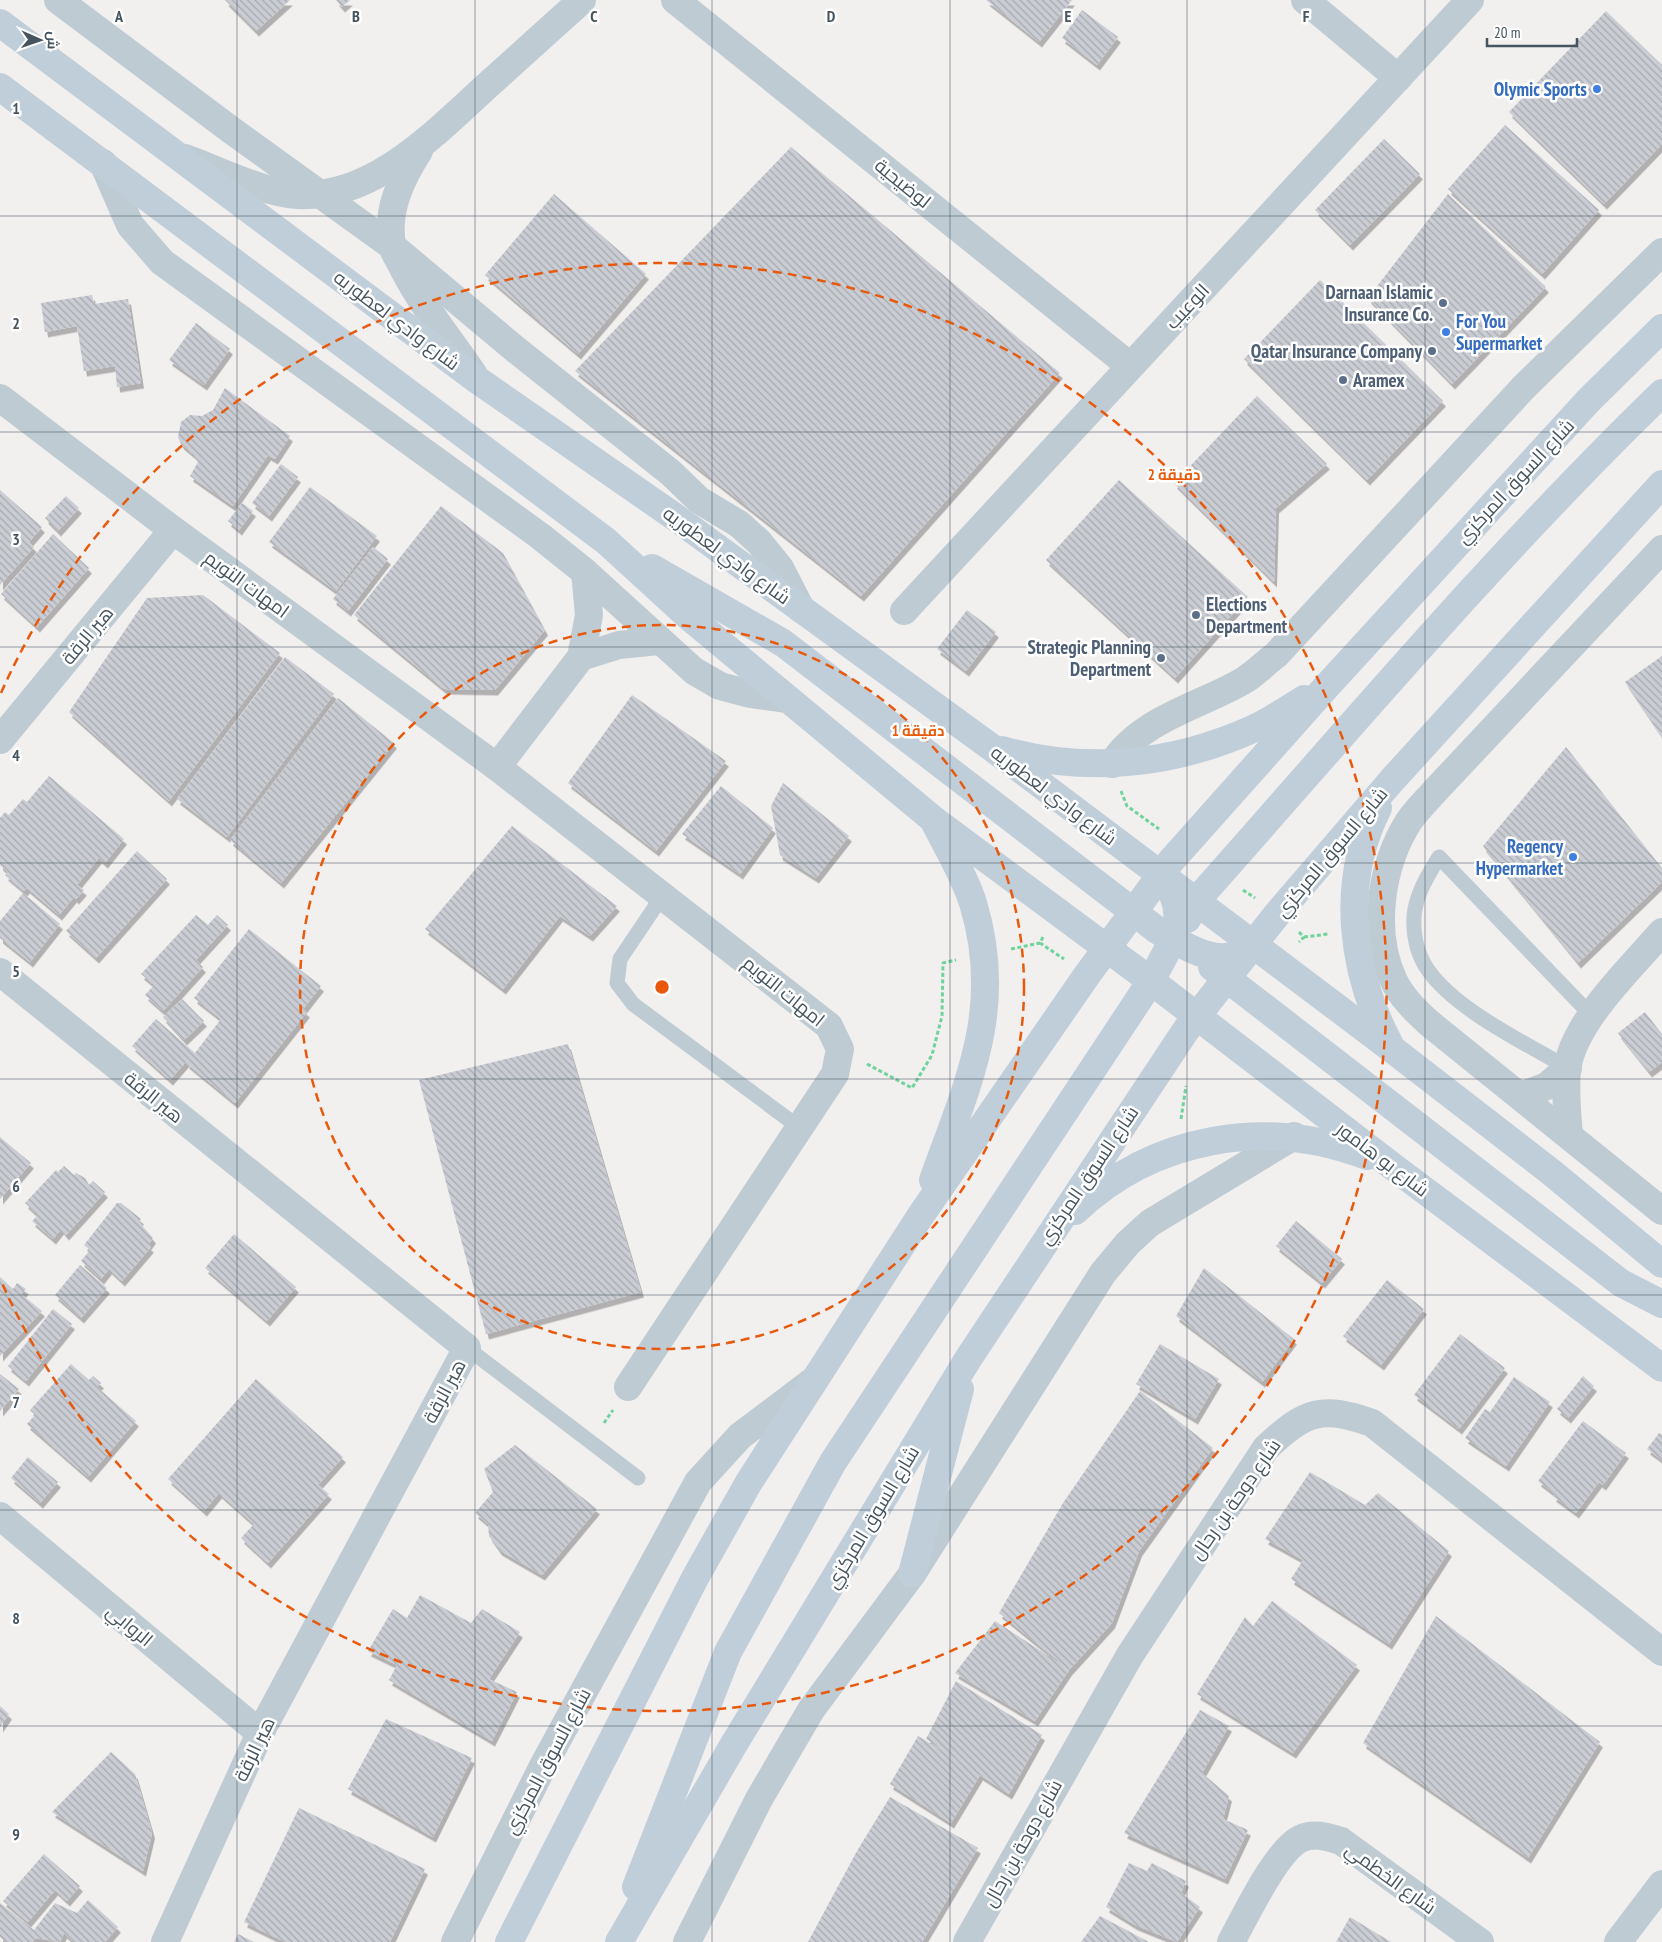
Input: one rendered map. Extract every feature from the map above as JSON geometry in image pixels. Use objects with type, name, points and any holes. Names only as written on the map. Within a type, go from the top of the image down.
[{"type":"main road","name":"شارع وادي لعطوريه","points":[[0,23],[476,379],[801,608],[991,747],[1161,877]]},
{"type":"main road","points":[[0,87],[606,541],[688,616],[934,820],[1106,949],[1120,939],[1141,934],[1172,941],[1221,958],[1241,954],[1254,945]]},
{"type":"main road","name":"شارع السوق المركزي","points":[[509,1942],[695,1578],[749,1482],[921,1215],[1106,949],[1171,861],[1327,686],[1589,400],[1662,328]]},
{"type":"main road","points":[[614,1942],[728,1652],[764,1584],[833,1462],[1151,981],[1172,941],[1198,904],[1204,892],[1466,598],[1615,439],[1662,393]]},
{"type":"main road","name":"شارع السوق المركزي","points":[[619,1942],[734,1744],[968,1359],[1045,1240],[1196,1017],[1393,779],[1662,484]]},
{"type":"main road","points":[[606,541],[783,644],[1172,941],[1228,978],[1621,1283],[1662,1304]]},
{"type":"main road","points":[[991,747],[1028,758],[1067,763],[1112,764],[1145,762],[1184,754],[1221,743],[1257,727],[1327,686]]},
{"type":"main road","points":[[1392,1048],[1375,1017],[1363,984],[1356,949],[1354,914],[1357,878],[1364,844],[1376,811],[1393,779]]},
{"type":"main road","points":[[921,1215],[971,1075],[978,1049],[987,981],[984,955],[973,902],[934,820]]},
{"type":"main road","points":[[1161,877],[1392,1048],[1551,1172],[1662,1264]]},
{"type":"main road","points":[[1161,877],[1175,897],[1178,909],[1177,925],[1168,961],[1169,975],[1181,999],[1196,1017]]},
{"type":"main road","name":"شارع بو هامور","points":[[1106,949],[1151,981],[1400,1172],[1662,1368]]},
{"type":"main road","points":[[1045,1240],[1088,1198],[1118,1177],[1150,1160],[1187,1146],[1220,1138],[1257,1135],[1294,1136],[1349,1149],[1400,1172]]},
{"type":"main road","points":[[912,1574],[968,1359]]},
{"type":"street","name":"شارع وادي لعطوريه","points":[[58,0],[392,246],[516,349],[671,473],[699,500],[739,524],[759,542],[780,568],[801,608]]},
{"type":"street","points":[[173,153],[271,189],[295,195],[320,194],[344,188],[371,177],[424,143],[582,0]]},
{"type":"street","name":"لوضيحية","points":[[675,0],[1130,366]]},
{"type":"street","points":[[1306,0],[1398,78]]},
{"type":"street","name":"الوعيب","points":[[904,611],[1470,0]]},
{"type":"street","points":[[424,143],[403,177],[395,197],[391,220],[392,246],[408,280],[476,379]]},
{"type":"street","points":[[103,163],[130,226],[162,262],[540,536],[585,572],[694,671],[720,686],[750,694],[786,699]]},
{"type":"street","points":[[1112,764],[1120,750],[1158,723],[1245,680],[1276,655],[1524,387],[1662,252]]},
{"type":"street","name":"امهات التويم","points":[[0,398],[173,530],[497,767],[663,895],[828,1026],[840,1049]]},
{"type":"street","name":"هير الرقة","points":[[0,740],[173,530]]},
{"type":"street","points":[[1662,549],[1409,821],[1393,854],[1384,882],[1381,917],[1384,950],[1393,979],[1407,1002],[1429,1023],[1662,1210]]},
{"type":"street","points":[[497,767],[581,657],[590,615],[585,572]]},
{"type":"street","points":[[581,657],[619,645],[659,641]]},
{"type":"street","points":[[1569,1135],[1568,1068],[1578,1037],[1592,1015],[1662,932]]},
{"type":"street","name":"هير الرقة","points":[[0,972],[467,1348],[260,1733],[165,1942]]},
{"type":"street","points":[[628,1387],[835,1074],[840,1049]]},
{"type":"street","points":[[1521,1096],[1547,1086],[1568,1068]]},
{"type":"street","points":[[687,1942],[759,1800],[811,1710],[912,1574],[1103,1273],[1128,1243],[1164,1214],[1239,1171],[1294,1136]]},
{"type":"street","name":"شارع السوق المركزي","points":[[455,1942],[543,1766],[698,1482],[740,1436],[815,1380]]},
{"type":"street","name":"شارع دوحة بن رحال","points":[[967,1942],[1130,1655],[1266,1448],[1288,1427],[1316,1414],[1344,1413],[1372,1423],[1662,1652]]},
{"type":"street","name":"الروابي","points":[[0,1516],[260,1733]]},
{"type":"street","name":"شارع الخطمي","points":[[1231,1942],[1281,1855],[1300,1839],[1320,1834],[1341,1841],[1480,1942]]},
{"type":"street","points":[[1618,1942],[1662,1884]]},
{"type":"lane","points":[[1568,1068],[1500,1029],[1451,995],[1428,970],[1415,944],[1414,915],[1421,888],[1439,857],[1592,1015]]},
{"type":"lane","points":[[663,895],[620,959],[617,983],[633,1004],[800,1128]]},
{"type":"lane","points":[[467,1348],[638,1478]]},
{"type":"path","points":[[840,1049],[912,1088],[932,1055],[942,1016],[943,963],[984,955]]},
{"type":"path","points":[[592,1443],[628,1387]]},
{"type":"building","points":[[225,0],[290,0],[256,31]]},
{"type":"building","points":[[336,0],[350,0],[342,7]]},
{"type":"building","points":[[986,0],[1072,0],[1039,42]]},
{"type":"building","points":[[1082,10],[1118,37],[1097,65],[1062,38]]},
{"type":"building","name":"Olymic Sports","points":[[1606,11],[1662,65],[1662,144],[1604,204],[1509,112]]},
{"type":"building","points":[[1505,125],[1599,210],[1542,274],[1448,189]]},
{"type":"building","points":[[1384,139],[1420,174],[1350,245],[1315,210]]},
{"type":"building","points":[[791,147],[1060,373],[861,596],[575,371]]},
{"type":"building","points":[[554,194],[646,274],[578,354],[485,275]]},
{"type":"building","points":[[1448,194],[1546,287],[1452,384],[1368,298]]},
{"type":"building","name":"Aramex","points":[[1320,280],[1443,401],[1367,480],[1244,359]]},
{"type":"building","points":[[92,295],[94,304],[128,299],[141,383],[117,387],[115,366],[84,371],[77,326],[45,332],[41,303]]},
{"type":"building","points":[[196,323],[230,349],[204,385],[169,360]]},
{"type":"building","points":[[225,388],[290,436],[275,459],[268,455],[233,506],[190,476],[198,462],[194,455],[181,444],[178,437],[181,422],[190,415],[202,416],[213,410]]},
{"type":"building","points":[[1257,396],[1327,464],[1276,508],[1274,582],[1174,483]]},
{"type":"building","points":[[281,464],[298,477],[269,516],[252,503]]},
{"type":"building","points":[[1119,480],[1248,597],[1175,678],[1046,560]]},
{"type":"building","points":[[310,487],[377,536],[336,591],[269,542]]},
{"type":"building","points":[[0,490],[42,527],[29,542],[34,547],[0,585]]},
{"type":"building","points":[[66,496],[79,508],[58,531],[45,518]]},
{"type":"building","points":[[242,503],[253,511],[239,530],[228,521]]},
{"type":"building","points":[[441,506],[503,553],[545,630],[495,690],[444,689],[354,615]]},
{"type":"building","points":[[53,534],[89,568],[37,627],[1,594]]},
{"type":"building","points":[[373,547],[388,559],[348,611],[333,599]]},
{"type":"building","points":[[203,595],[280,653],[169,801],[69,712],[147,598]]},
{"type":"building","points":[[967,610],[996,632],[966,671],[937,649]]},
{"type":"building","points":[[1662,656],[1662,737],[1625,682]]},
{"type":"building","points":[[285,657],[334,694],[227,837],[177,799]]},
{"type":"building","points":[[632,695],[726,761],[656,851],[568,783]]},
{"type":"building","points":[[338,698],[394,743],[281,883],[230,840]]},
{"type":"building","name":"Regency Hypermarket","points":[[1566,747],[1662,868],[1662,882],[1578,963],[1483,846]]},
{"type":"building","points":[[49,776],[124,839],[105,863],[99,858],[77,885],[84,890],[76,899],[74,897],[59,915],[27,888],[24,891],[5,875],[8,872],[0,865],[0,818],[5,812],[9,815],[23,799],[27,802]]},
{"type":"building","points":[[783,783],[849,836],[816,878],[780,855],[771,806]]},
{"type":"building","points":[[721,786],[773,828],[740,874],[682,834]]},
{"type":"building","points":[[512,826],[617,906],[590,936],[560,916],[503,989],[425,929]]},
{"type":"building","points":[[137,851],[167,879],[96,958],[66,931]]},
{"type":"building","points":[[23,893],[60,924],[30,962],[0,938],[0,921]]},
{"type":"building","points":[[196,915],[208,925],[217,915],[228,925],[196,960],[203,967],[163,1011],[145,995],[154,985],[141,974]]},
{"type":"building","points":[[249,929],[321,986],[303,1009],[307,1012],[235,1103],[186,1063],[192,1055],[170,1080],[132,1046],[156,1019],[195,1053],[221,1019],[194,998]]},
{"type":"building","points":[[182,999],[204,1021],[184,1040],[163,1017]]},
{"type":"building","points":[[1645,1012],[1662,1034],[1662,1062],[1649,1072],[1618,1033]]},
{"type":"building","points":[[568,1044],[641,1292],[486,1334],[419,1080]]},
{"type":"building","points":[[0,1137],[31,1163],[0,1199]]},
{"type":"building","points":[[64,1166],[74,1175],[76,1173],[85,1178],[89,1185],[93,1181],[105,1192],[66,1235],[61,1229],[53,1239],[32,1221],[38,1215],[25,1203],[56,1170],[58,1172]]},
{"type":"building","points":[[117,1203],[121,1203],[141,1219],[139,1222],[153,1238],[148,1245],[151,1247],[122,1281],[109,1269],[101,1279],[81,1261],[90,1250],[84,1245]]},
{"type":"building","points":[[1296,1221],[1342,1259],[1322,1283],[1276,1246]]},
{"type":"building","points":[[234,1234],[296,1287],[267,1321],[205,1268]]},
{"type":"building","points":[[80,1265],[107,1288],[81,1318],[55,1295]]},
{"type":"building","points":[[1204,1268],[1294,1339],[1262,1382],[1176,1316]]},
{"type":"building","points":[[0,1277],[13,1289],[17,1283],[26,1289],[21,1294],[42,1311],[0,1356]]},
{"type":"building","points":[[1387,1280],[1424,1309],[1381,1365],[1343,1336]]},
{"type":"building","points":[[53,1309],[72,1324],[26,1381],[8,1366]]},
{"type":"building","points":[[1460,1334],[1505,1368],[1459,1429],[1414,1395]]},
{"type":"building","points":[[1160,1344],[1219,1379],[1195,1419],[1136,1384]]},
{"type":"building","points":[[71,1364],[89,1380],[93,1376],[101,1383],[97,1387],[136,1421],[88,1477],[27,1424],[35,1415],[30,1410]]},
{"type":"building","points":[[0,1374],[19,1389],[0,1411]]},
{"type":"building","points":[[1583,1376],[1594,1386],[1568,1418],[1557,1409]]},
{"type":"building","points":[[1514,1377],[1550,1402],[1506,1466],[1465,1438],[1485,1409],[1490,1412]]},
{"type":"building","points":[[256,1379],[343,1457],[318,1485],[329,1494],[268,1563],[241,1538],[254,1524],[219,1493],[204,1511],[168,1479]]},
{"type":"building","points":[[1140,1391],[1213,1448],[1139,1551],[1112,1623],[1069,1670],[1035,1721],[955,1673],[995,1621],[1067,1668],[999,1613],[1063,1503]]},
{"type":"building","points":[[1583,1421],[1626,1453],[1603,1485],[1599,1482],[1576,1513],[1553,1496],[1555,1494],[1538,1481]]},
{"type":"building","points":[[1659,1433],[1662,1435],[1662,1460],[1647,1449]]},
{"type":"building","points":[[515,1445],[597,1509],[542,1575],[499,1550],[489,1536],[488,1524],[475,1513],[493,1492],[484,1469]]},
{"type":"building","points":[[28,1457],[58,1482],[40,1503],[11,1478]]},
{"type":"building","points":[[1310,1472],[1365,1505],[1378,1493],[1449,1551],[1389,1644],[1291,1579],[1303,1560],[1265,1539]]},
{"type":"building","points":[[420,1595],[471,1623],[482,1609],[520,1632],[489,1679],[517,1692],[492,1741],[389,1680],[397,1665],[368,1651],[393,1609],[407,1618]]},
{"type":"building","points":[[1272,1601],[1357,1665],[1293,1753],[1197,1694],[1245,1617],[1253,1626]]},
{"type":"building","points":[[1436,1616],[1600,1742],[1528,1858],[1363,1743]]},
{"type":"building","points":[[956,1681],[1042,1735],[1009,1794],[980,1775],[951,1823],[890,1784],[918,1736],[962,1763],[926,1739]]},
{"type":"building","points":[[0,1706],[9,1714],[0,1727]]},
{"type":"building","points":[[1200,1710],[1229,1726],[1202,1773],[1229,1796],[1223,1819],[1248,1830],[1225,1879],[1124,1833]]},
{"type":"building","points":[[386,1719],[472,1758],[433,1837],[348,1789]]},
{"type":"building","points":[[111,1752],[135,1774],[152,1833],[143,1871],[52,1812]]},
{"type":"building","points":[[890,1797],[978,1848],[922,1942],[808,1942],[857,1851]]},
{"type":"building","points":[[299,1808],[425,1869],[390,1942],[285,1942],[244,1922]]},
{"type":"building","points":[[44,1854],[80,1886],[67,1901],[55,1890],[28,1922],[3,1901]]},
{"type":"building","points":[[1129,1863],[1147,1871],[1152,1863],[1186,1881],[1181,1893],[1200,1907],[1177,1942],[1135,1925],[1106,1907]]},
{"type":"building","points":[[88,1900],[118,1927],[105,1942],[74,1942],[64,1933],[60,1942],[35,1938],[32,1942],[6,1942],[0,1937],[0,1903],[34,1930],[55,1903],[77,1913]]},
{"type":"building","points":[[1100,1916],[1149,1942],[1081,1942]]},
{"type":"building","points":[[1350,1917],[1391,1942],[1336,1942]]},
{"type":"building","points":[[238,1934],[254,1942],[234,1942]]},
{"type":"place","name":"Olymic Sports","points":[[1597,89]]},
{"type":"place","name":"Darnaan Islamic Insurance Co.","points":[[1443,303]]},
{"type":"place","name":"For You Supermarket","points":[[1446,332]]},
{"type":"place","name":"Qatar Insurance Company","points":[[1432,351]]},
{"type":"place","name":"Aramex","points":[[1343,380]]},
{"type":"place","name":"Elections Department","points":[[1196,615]]},
{"type":"place","name":"Strategic Planning Department","points":[[1161,658]]},
{"type":"place","name":"Regency Hypermarket","points":[[1573,857]]}]
